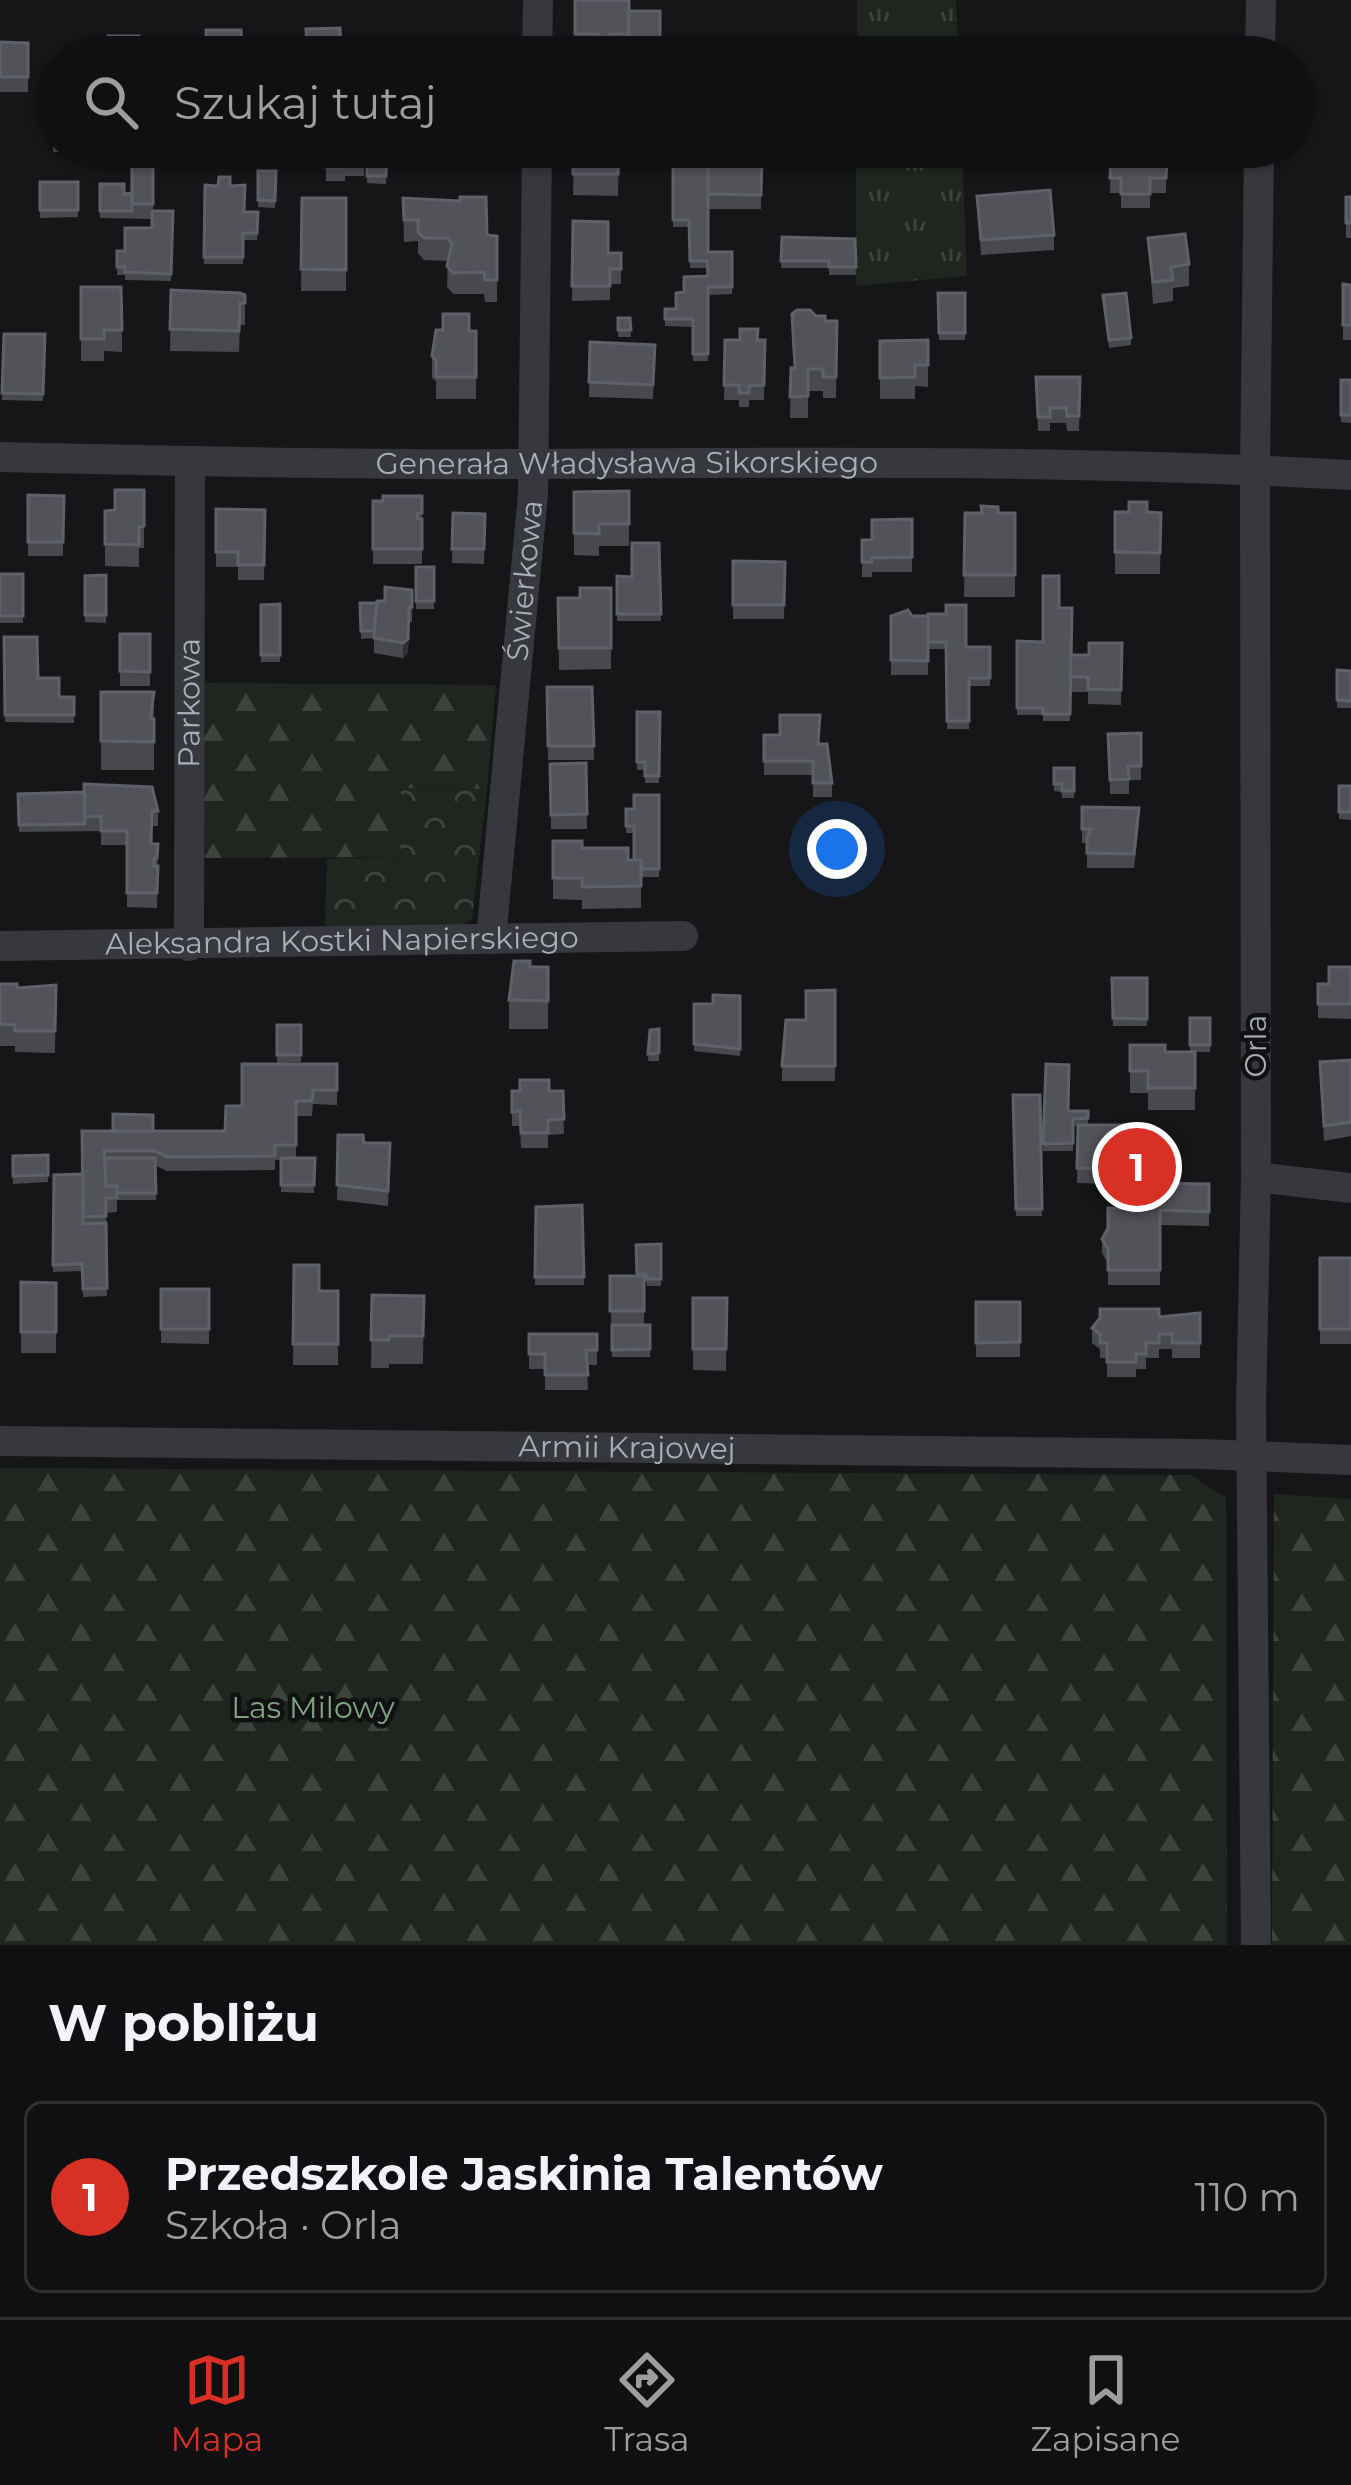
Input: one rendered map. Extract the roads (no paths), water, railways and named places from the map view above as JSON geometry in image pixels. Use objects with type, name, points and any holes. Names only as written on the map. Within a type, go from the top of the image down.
[{"type":"street","points":[[538,0],[538,36]]},
{"type":"street","points":[[1260,36],[1261,0]]},
{"type":"street","name":"Świerkowa","points":[[491,939],[535,464],[537,168]]},
{"type":"street","name":"Orla","points":[[1256,1945],[1252,1455],[1259,168]]},
{"type":"street","name":"Generała Władysława Sikorskiego","points":[[0,457],[708,462],[1351,475]]},
{"type":"street","name":"Parkowa","points":[[189,946],[190,461]]},
{"type":"street","name":"Aleksandra Kostki Napierskiego","points":[[0,946],[683,936]]},
{"type":"street","points":[[1256,1177],[1351,1188]]},
{"type":"street","name":"Armii Krajowej","points":[[0,1442],[1252,1455],[1351,1460]]},
{"type":"place","name":"Przedszkole Jaskinia Talentów","points":[[1137,1167]]},
{"type":"park label","name":"Las Milowy","points":[[313,1708]]}]
